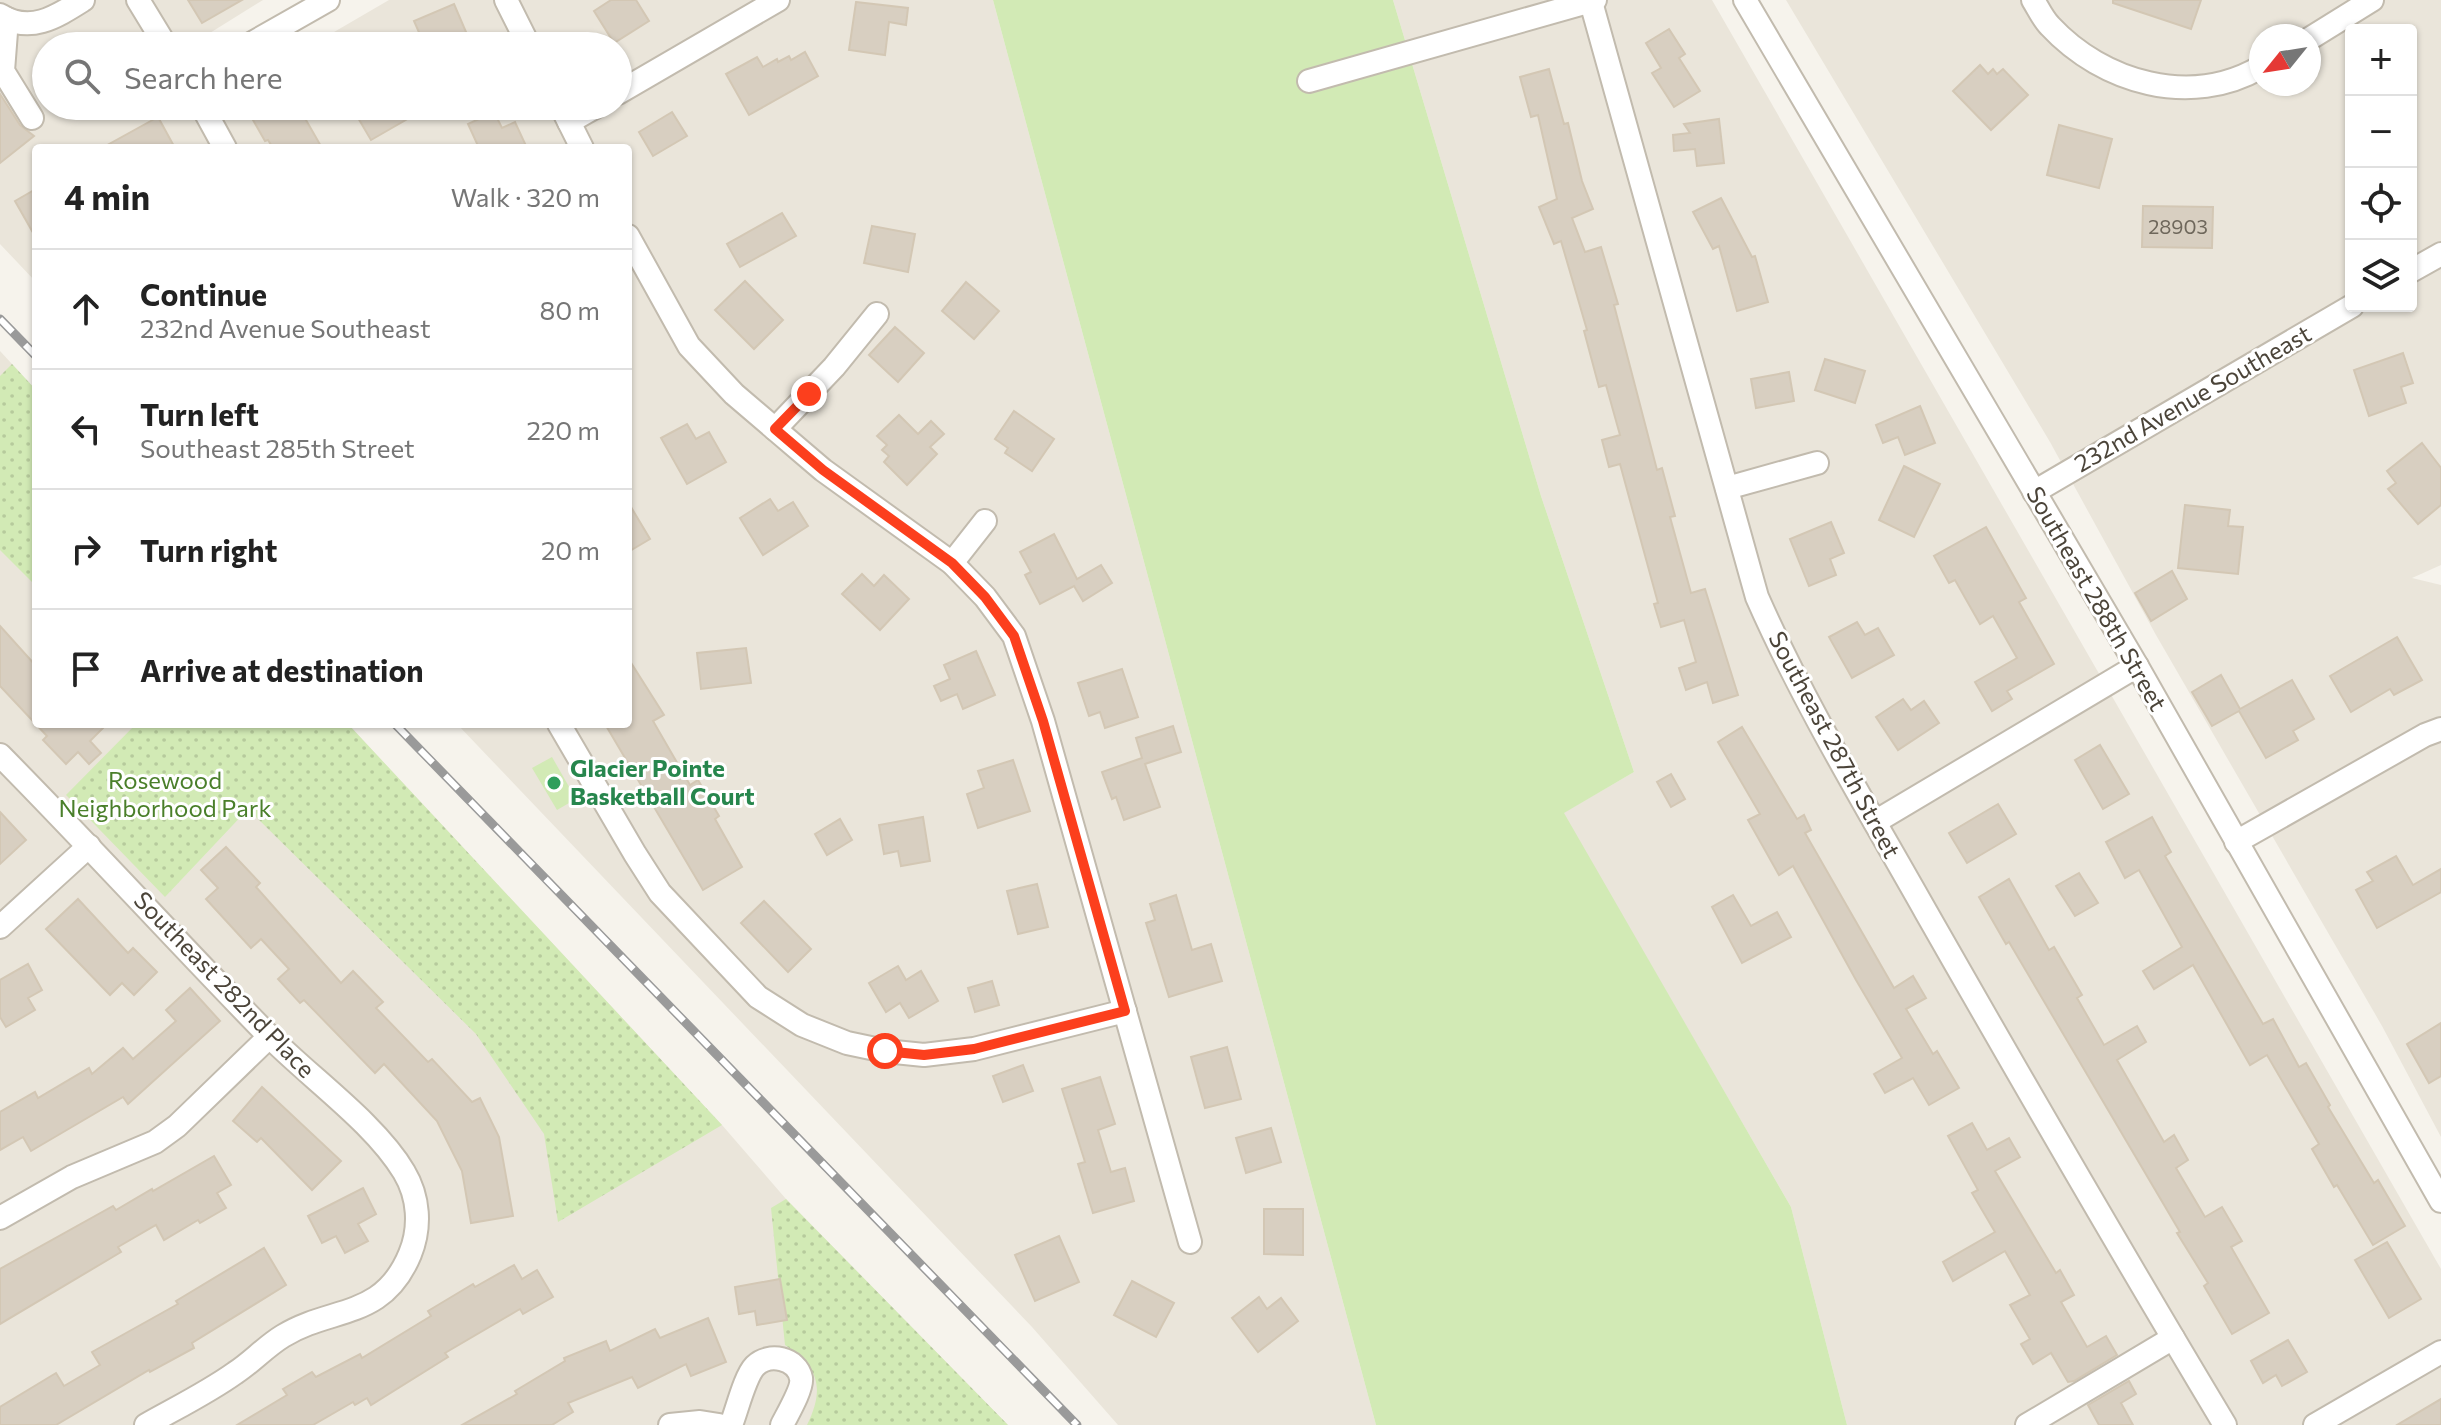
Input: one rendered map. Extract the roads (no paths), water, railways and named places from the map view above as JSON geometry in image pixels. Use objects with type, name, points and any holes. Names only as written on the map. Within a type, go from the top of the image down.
[{"type":"street","points":[[32,118],[3,71],[4,17],[22,24],[36,24],[57,16],[83,0]]},
{"type":"street","points":[[138,0],[157,32]]},
{"type":"street","points":[[272,32],[328,0]]},
{"type":"street","points":[[506,0],[522,32]]},
{"type":"street","points":[[632,85],[778,0]]},
{"type":"street","name":"Southeast 288th Street","points":[[1745,0],[2137,666],[2441,1201]]},
{"type":"street","points":[[2033,0],[2049,25],[2100,66],[2155,86],[2189,88],[2226,83],[2249,72]]},
{"type":"street","points":[[2321,32],[2372,0]]},
{"type":"street","points":[[1309,81],[1593,1]]},
{"type":"street","name":"Southeast 287th Street","points":[[1593,1],[1763,611],[1875,822],[2056,1140],[2225,1425]]},
{"type":"street","points":[[208,120],[219,144]]},
{"type":"street","points":[[568,120],[580,144]]},
{"type":"street","points":[[632,244],[689,346],[734,394],[823,470],[952,563],[985,597],[1014,636],[1043,721],[1190,1242]]},
{"type":"street","points":[[2417,268],[2441,254]]},
{"type":"street","name":"232nd Avenue Southeast","points":[[2034,492],[2345,310]]},
{"type":"street","points":[[775,429],[834,367],[877,314]]},
{"type":"street","points":[[1727,488],[1817,463]]},
{"type":"street","points":[[952,563],[985,521]]},
{"type":"street","points":[[1875,822],[2137,666]]},
{"type":"street","points":[[561,728],[660,893],[758,997],[802,1025],[847,1043],[924,1055],[974,1049],[1125,1011]]},
{"type":"street","points":[[2236,842],[2425,735],[2441,729]]},
{"type":"street","name":"Southeast 282nd Place","points":[[0,755],[270,1036],[395,1157],[414,1195],[416,1232],[410,1254],[392,1284],[380,1296],[360,1308],[286,1334],[219,1384],[146,1425]]},
{"type":"street","points":[[0,927],[89,846]]},
{"type":"street","points":[[0,1218],[72,1177],[155,1142],[177,1126],[270,1036]]},
{"type":"street","points":[[2027,1425],[2173,1338]]},
{"type":"street","points":[[2315,1425],[2441,1352]]},
{"type":"street","points":[[731,1425],[753,1367],[765,1359],[780,1358],[793,1364],[801,1377],[801,1386],[782,1425]]},
{"type":"street","points":[[670,1425],[700,1422],[719,1425]]},
{"type":"railway","points":[[0,319],[32,352]]},
{"type":"railway","points":[[399,728],[1077,1425]]},
{"type":"place","name":"Glacier Pointe Basketball Court","points":[[554,783]]},
{"type":"park label","name":"Rosewood Neighborhood Park","points":[[165,795]]}]
